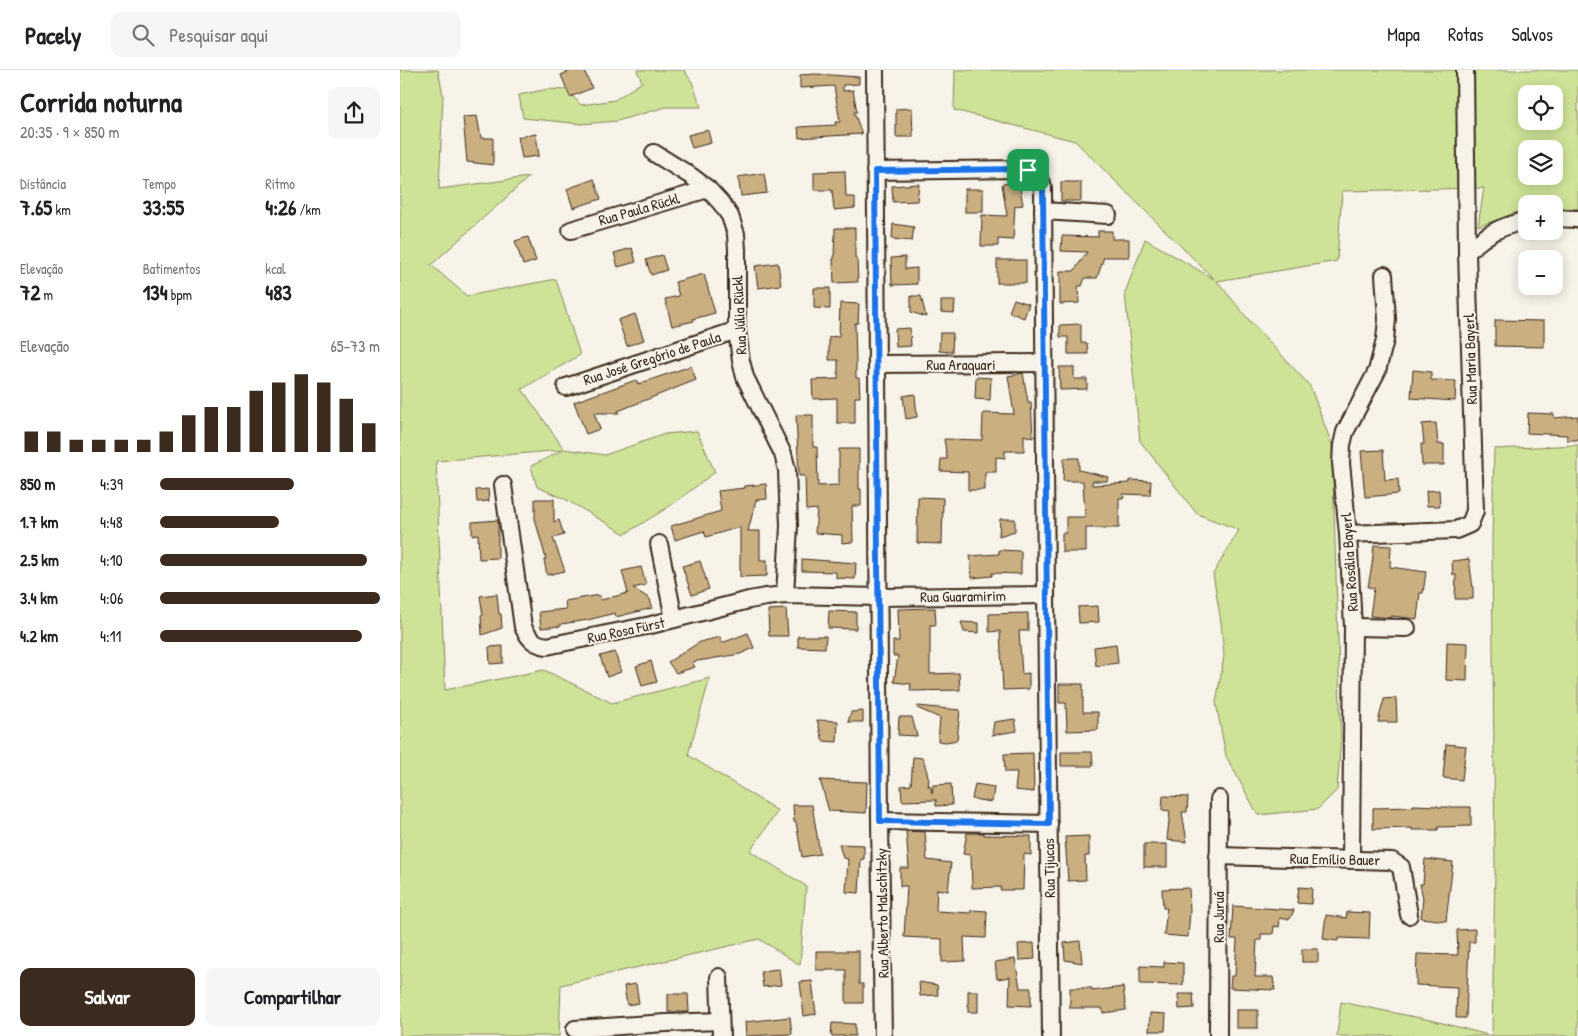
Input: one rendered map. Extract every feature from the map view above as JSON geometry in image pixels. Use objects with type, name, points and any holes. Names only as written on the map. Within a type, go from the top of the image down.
[{"type":"street","name":"Rua Alberto Malschitzky","points":[[875,70],[883,1036]]},
{"type":"street","name":"Rua Maria Bayerl","points":[[1348,534],[1456,530],[1470,524],[1475,511],[1467,252],[1465,70]]},
{"type":"street","name":"Rua Júlia Rückl","points":[[654,153],[708,189],[730,216],[736,234],[737,330],[745,377],[783,454],[787,470],[789,526],[785,595]]},
{"type":"street","name":"Rua Tijucas","points":[[875,171],[1020,169],[1028,170],[1035,174],[1043,188],[1051,1036]]},
{"type":"street","name":"Rua Paula Rückl","points":[[571,230],[708,189]]},
{"type":"street","points":[[1043,211],[1108,215]]},
{"type":"street","points":[[1563,218],[1578,219]]},
{"type":"street","points":[[1467,252],[1486,235],[1499,228],[1518,222]]},
{"type":"street","name":"Rua Rosália Bayerl","points":[[1351,860],[1353,627],[1348,534],[1341,463],[1342,445],[1345,432],[1377,372],[1385,340],[1387,319],[1384,275]]},
{"type":"street","name":"Rua José Gregório de Paula","points":[[566,387],[737,330]]},
{"type":"street","name":"Rua Araquari","points":[[877,364],[1044,363]]},
{"type":"street","name":"Rua Rosa Fürst","points":[[503,485],[524,627],[529,638],[537,644],[548,646],[674,619],[749,600],[785,595],[880,597]]},
{"type":"street","points":[[659,544],[674,619]]},
{"type":"street","name":"Rua Guaramirim","points":[[880,597],[1046,595]]},
{"type":"street","points":[[1353,627],[1407,628]]},
{"type":"street","name":"Rua Juruá","points":[[1218,1036],[1219,799]]},
{"type":"street","points":[[880,821],[1049,824]]},
{"type":"street","name":"Rua Emílio Bauer","points":[[1218,856],[1392,861],[1401,867],[1409,915]]},
{"type":"street","points":[[575,1029],[656,1023],[720,1028],[719,978]]},
{"type":"green space","points":[[400,70],[438,70],[443,95],[439,189],[529,177],[431,265],[467,296],[556,279],[580,355],[522,389],[564,449],[605,455],[665,434],[697,431],[715,472],[670,506],[625,534],[565,499],[537,487],[531,466],[563,450],[436,461],[445,690],[544,670],[612,703],[710,678],[688,755],[778,811],[750,851],[806,886],[800,965],[759,939],[561,985],[559,1036],[400,1036]]},
{"type":"green space","points":[[637,70],[684,70],[692,82],[701,107],[666,107],[617,121],[582,124],[523,118],[519,95],[548,89],[567,90],[581,105],[615,100],[642,82]]},
{"type":"green space","points":[[955,70],[1578,70],[1578,209],[1563,209],[1563,195],[1518,195],[1518,214],[1478,226],[1484,188],[1342,191],[1337,261],[1217,281],[1249,320],[1310,386],[1332,445],[1341,738],[1337,790],[1318,809],[1258,815],[1226,756],[1216,703],[1224,656],[1221,622],[1213,574],[1239,530],[1197,514],[1140,441],[1125,293],[1145,239],[1214,279],[1075,141],[954,110]]},
{"type":"green space","points":[[1578,445],[1578,1036],[1492,1036],[1495,870],[1492,541],[1494,449]]},
{"type":"green space","points":[[1341,1002],[1435,1021],[1492,1036],[1337,1036]]},
{"type":"building","points":[[572,70],[584,70],[592,88],[570,97],[561,75]]},
{"type":"building","points":[[816,74],[859,77],[859,84],[843,85],[843,91],[853,90],[857,112],[854,112],[862,134],[799,138],[798,127],[836,125],[835,122],[840,122],[834,86],[800,88],[800,75]]},
{"type":"building","points":[[912,108],[913,137],[896,137],[896,109]]},
{"type":"building","points":[[477,116],[481,138],[493,138],[493,165],[467,162],[463,117]]},
{"type":"building","points":[[708,130],[711,143],[692,148],[688,135]]},
{"type":"building","points":[[536,134],[539,156],[522,158],[518,137]]},
{"type":"building","points":[[845,171],[846,197],[855,197],[855,208],[834,210],[832,190],[814,190],[814,172]]},
{"type":"building","points":[[764,173],[767,193],[741,196],[738,177]]},
{"type":"building","points":[[594,179],[601,199],[573,208],[567,189]]},
{"type":"building","points":[[1019,182],[1023,205],[1015,206],[1013,240],[998,239],[998,246],[981,246],[982,215],[1007,216],[1002,184]]},
{"type":"building","points":[[1061,182],[1081,182],[1081,201],[1061,201]]},
{"type":"building","points":[[919,184],[917,201],[893,202],[892,186]]},
{"type":"building","points":[[965,189],[983,189],[983,212],[965,212]]},
{"type":"building","points":[[893,224],[914,227],[912,241],[892,239]]},
{"type":"building","points":[[835,228],[855,228],[855,258],[857,258],[858,282],[834,283]]},
{"type":"building","points":[[1098,231],[1112,231],[1112,239],[1129,239],[1129,257],[1104,257],[1097,278],[1085,278],[1082,286],[1078,286],[1079,303],[1060,304],[1060,271],[1074,271],[1087,252],[1061,251],[1062,236],[1098,237]]},
{"type":"building","points":[[528,237],[536,261],[523,265],[515,241]]},
{"type":"building","points":[[632,248],[636,262],[618,267],[614,253]]},
{"type":"building","points":[[662,255],[667,270],[651,275],[646,260]]},
{"type":"building","points":[[905,257],[905,269],[917,268],[917,284],[892,285],[891,258]]},
{"type":"building","points":[[997,260],[1026,260],[1026,283],[997,283]]},
{"type":"building","points":[[778,263],[781,285],[758,288],[755,266]]},
{"type":"building","points":[[704,274],[715,313],[693,319],[694,321],[672,326],[665,299],[679,296],[675,282]]},
{"type":"building","points":[[814,288],[830,288],[830,309],[814,308]]},
{"type":"building","points":[[911,296],[921,296],[926,317],[911,312]]},
{"type":"building","points":[[1014,299],[1029,304],[1024,318],[1009,312]]},
{"type":"building","points":[[941,301],[955,301],[954,313],[941,312]]},
{"type":"building","points":[[840,303],[859,304],[858,323],[855,323],[856,378],[859,378],[860,397],[855,397],[855,423],[837,423],[837,398],[813,399],[812,380],[838,379],[838,360],[829,360],[829,337],[839,336]]},
{"type":"building","points":[[635,314],[644,340],[627,346],[618,320]]},
{"type":"building","points":[[1495,320],[1544,321],[1544,347],[1495,346]]},
{"type":"building","points":[[1081,324],[1081,343],[1087,343],[1088,354],[1068,354],[1068,337],[1060,337],[1060,325]]},
{"type":"building","points":[[910,328],[911,346],[896,347],[895,329]]},
{"type":"building","points":[[940,333],[953,333],[952,352],[939,351]]},
{"type":"building","points":[[691,366],[696,380],[618,411],[619,413],[594,413],[600,429],[586,434],[574,402],[636,380],[638,384]]},
{"type":"building","points":[[1059,367],[1074,367],[1074,379],[1087,379],[1087,389],[1060,390]]},
{"type":"building","points":[[1413,370],[1431,372],[1431,380],[1456,381],[1455,401],[1411,398]]},
{"type":"building","points":[[1023,373],[1028,402],[1031,402],[1033,438],[1024,435],[1024,451],[1005,451],[1005,458],[996,457],[996,472],[985,472],[985,490],[968,490],[968,472],[940,471],[941,459],[947,459],[944,439],[982,440],[983,413],[1014,414],[1008,376]]},
{"type":"building","points":[[976,377],[991,378],[990,400],[975,399]]},
{"type":"building","points":[[915,394],[917,417],[906,419],[903,396]]},
{"type":"building","points":[[1528,413],[1554,414],[1554,418],[1578,416],[1578,440],[1567,440],[1567,435],[1527,433]]},
{"type":"building","points":[[796,415],[813,415],[813,447],[817,447],[818,486],[839,485],[839,449],[859,449],[861,506],[852,506],[853,542],[842,543],[842,535],[815,533],[817,509],[806,510],[805,476],[799,476]]},
{"type":"building","points":[[1436,423],[1438,444],[1444,444],[1444,465],[1422,465],[1421,444],[1424,444],[1422,424]]},
{"type":"building","points":[[1383,450],[1385,480],[1398,479],[1399,494],[1365,497],[1361,451]]},
{"type":"building","points":[[1064,458],[1079,458],[1079,470],[1108,477],[1107,481],[1092,481],[1092,485],[1130,483],[1130,480],[1151,481],[1150,495],[1123,494],[1124,498],[1119,498],[1119,528],[1086,528],[1086,552],[1062,552],[1062,533],[1066,533],[1066,517],[1085,517],[1083,481],[1063,481]]},
{"type":"building","points":[[766,484],[767,499],[756,500],[748,531],[760,531],[760,560],[767,560],[767,576],[740,577],[740,527],[706,537],[704,531],[675,540],[671,526],[721,511],[718,491]]},
{"type":"building","points":[[488,489],[489,501],[477,502],[476,490]]},
{"type":"building","points":[[1439,490],[1440,506],[1427,506],[1426,491]]},
{"type":"building","points":[[918,497],[943,498],[942,544],[917,543]]},
{"type":"building","points":[[535,499],[554,499],[554,522],[559,520],[564,535],[553,538],[565,571],[547,575],[544,560],[546,559],[535,519]]},
{"type":"building","points":[[1000,519],[1015,519],[1015,531],[999,536]]},
{"type":"building","points":[[498,520],[498,558],[479,559],[478,534],[472,535],[472,522]]},
{"type":"building","points":[[1374,545],[1391,546],[1390,567],[1426,572],[1423,593],[1420,593],[1417,619],[1370,616],[1374,588],[1368,587]]},
{"type":"building","points":[[999,550],[1021,551],[1021,574],[992,573],[992,576],[972,578],[970,556],[999,554]]},
{"type":"building","points":[[802,559],[856,563],[855,579],[836,578],[836,572],[802,571]]},
{"type":"building","points":[[1469,559],[1473,599],[1455,599],[1456,575],[1453,575],[1452,561]]},
{"type":"building","points":[[700,561],[709,589],[692,595],[682,566]]},
{"type":"building","points":[[641,567],[646,585],[633,588],[650,599],[652,608],[616,617],[615,613],[561,624],[561,626],[541,628],[539,612],[566,609],[565,601],[599,595],[601,600],[628,593],[622,571]]},
{"type":"building","points":[[497,594],[502,628],[482,635],[481,615],[483,615],[480,596]]},
{"type":"building","points":[[1098,606],[1099,622],[1079,623],[1078,607]]},
{"type":"building","points":[[935,608],[936,625],[930,625],[930,674],[959,673],[960,690],[910,691],[911,684],[894,682],[898,656],[893,656],[893,641],[899,641],[898,609]]},
{"type":"building","points":[[786,609],[788,636],[769,636],[768,610]]},
{"type":"building","points":[[829,611],[856,612],[856,629],[828,628]]},
{"type":"building","points":[[1028,613],[1028,631],[1019,631],[1022,674],[1029,673],[1029,689],[1003,690],[1000,631],[989,632],[989,614]]},
{"type":"building","points":[[961,622],[979,623],[979,633],[964,632]]},
{"type":"building","points":[[748,633],[754,648],[740,654],[692,662],[695,667],[676,673],[668,662],[700,642],[720,637],[722,643]]},
{"type":"building","points":[[798,636],[826,636],[825,648],[798,647]]},
{"type":"building","points":[[1447,642],[1468,643],[1467,681],[1446,680]]},
{"type":"building","points":[[1116,644],[1118,663],[1096,666],[1094,647]]},
{"type":"building","points":[[503,646],[503,663],[490,664],[489,647]]},
{"type":"building","points":[[615,652],[621,672],[607,677],[600,656]]},
{"type":"building","points":[[651,661],[657,682],[642,686],[636,666]]},
{"type":"building","points":[[1059,684],[1083,684],[1083,712],[1098,712],[1098,730],[1067,731],[1066,703],[1059,703]]},
{"type":"building","points":[[1396,698],[1397,722],[1378,722],[1384,699]]},
{"type":"building","points":[[918,706],[960,710],[957,740],[938,741],[940,718],[917,708]]},
{"type":"building","points":[[863,711],[863,722],[848,722],[851,712]]},
{"type":"building","points":[[899,717],[912,717],[917,736],[898,735]]},
{"type":"building","points":[[1015,719],[1017,731],[992,735],[994,722]]},
{"type":"building","points":[[817,720],[838,721],[837,742],[823,741]]},
{"type":"building","points":[[1446,744],[1466,746],[1462,780],[1443,778]]},
{"type":"building","points":[[1061,752],[1092,752],[1093,766],[1061,766]]},
{"type":"building","points":[[1033,753],[1034,792],[1015,790],[1017,772],[1005,772],[1004,754]]},
{"type":"building","points":[[913,757],[923,758],[929,780],[928,786],[930,785],[932,793],[933,785],[951,784],[952,805],[936,806],[936,800],[902,801],[901,786],[911,785]]},
{"type":"building","points":[[820,780],[867,782],[866,813],[829,811]]},
{"type":"building","points":[[975,784],[994,787],[992,802],[972,799]]},
{"type":"building","points":[[1163,796],[1188,797],[1187,812],[1182,812],[1187,842],[1167,840],[1170,811],[1162,810]]},
{"type":"building","points":[[793,805],[812,805],[820,854],[802,857],[796,822],[794,822]]},
{"type":"building","points":[[1413,805],[1471,807],[1471,826],[1438,827],[1438,830],[1412,830],[1412,828],[1373,829],[1373,808],[1413,807]]},
{"type":"building","points":[[906,831],[925,832],[927,860],[951,863],[948,891],[937,889],[936,911],[971,913],[971,910],[987,911],[986,938],[964,937],[965,961],[942,962],[942,939],[904,937],[907,886],[900,886],[900,868],[909,868]]},
{"type":"building","points":[[967,833],[1031,836],[1031,855],[1024,854],[1023,890],[1000,890],[1001,887],[972,888],[971,855],[963,854]]},
{"type":"building","points":[[1089,836],[1089,856],[1085,856],[1086,880],[1068,881],[1065,837]]},
{"type":"building","points":[[839,844],[864,845],[864,859],[861,859],[859,893],[846,892],[848,859],[843,858]]},
{"type":"building","points":[[1144,844],[1167,844],[1167,867],[1144,867]]},
{"type":"building","points":[[1425,859],[1453,862],[1446,921],[1421,918],[1423,898],[1420,884],[1423,884]]},
{"type":"building","points":[[1299,887],[1312,888],[1311,904],[1297,903]]},
{"type":"building","points":[[1189,888],[1188,937],[1164,935],[1167,908],[1163,908],[1162,889]]},
{"type":"building","points":[[1233,906],[1294,910],[1290,919],[1280,918],[1279,927],[1274,926],[1273,934],[1261,934],[1261,940],[1257,940],[1255,977],[1273,977],[1275,990],[1230,988],[1231,976],[1235,976],[1237,939],[1231,939]]},
{"type":"building","points":[[1347,912],[1370,913],[1369,939],[1338,938],[1338,941],[1323,939],[1326,915],[1346,918]]},
{"type":"building","points":[[1475,929],[1475,942],[1469,942],[1466,1018],[1456,1018],[1457,987],[1416,985],[1417,954],[1458,955],[1457,930]]},
{"type":"building","points":[[1080,941],[1082,963],[1065,960],[1064,943]]},
{"type":"building","points":[[1034,943],[1035,959],[1019,960],[1018,944]]},
{"type":"building","points":[[1302,949],[1318,949],[1318,962],[1302,962]]},
{"type":"building","points":[[816,951],[859,951],[859,984],[863,984],[863,1003],[846,1003],[846,970],[816,970]]},
{"type":"building","points":[[1015,959],[1020,988],[1031,988],[1031,1006],[1009,1005],[1010,977],[997,979],[995,962]]},
{"type":"building","points":[[1164,962],[1183,963],[1183,985],[1140,984],[1140,966],[1164,967]]},
{"type":"building","points":[[779,969],[781,985],[763,987],[761,971]]},
{"type":"building","points":[[812,981],[816,1014],[804,1016],[800,982]]},
{"type":"building","points":[[919,982],[937,985],[938,995],[920,996]]},
{"type":"building","points":[[636,984],[639,1003],[627,1005],[624,986]]},
{"type":"building","points":[[1123,987],[1126,1010],[1103,1013],[1102,1008],[1070,1008],[1070,988],[1092,988],[1092,991]]},
{"type":"building","points":[[968,991],[978,991],[978,1012],[968,1012]]},
{"type":"building","points":[[668,994],[688,994],[689,1012],[668,1012]]},
{"type":"building","points":[[1178,994],[1193,994],[1194,1008],[1179,1009]]},
{"type":"building","points":[[1236,1010],[1258,1010],[1258,1028],[1236,1028]]},
{"type":"building","points":[[1150,1013],[1166,1014],[1165,1031],[1149,1031]]},
{"type":"building","points":[[790,1017],[792,1034],[746,1036],[745,1022]]},
{"type":"building","points":[[832,1023],[855,1024],[855,1036],[831,1036]]},
{"type":"route","points":[[1028,170],[1040,180],[1043,188],[1049,824],[880,821],[880,597],[875,171],[1028,170]]}]
